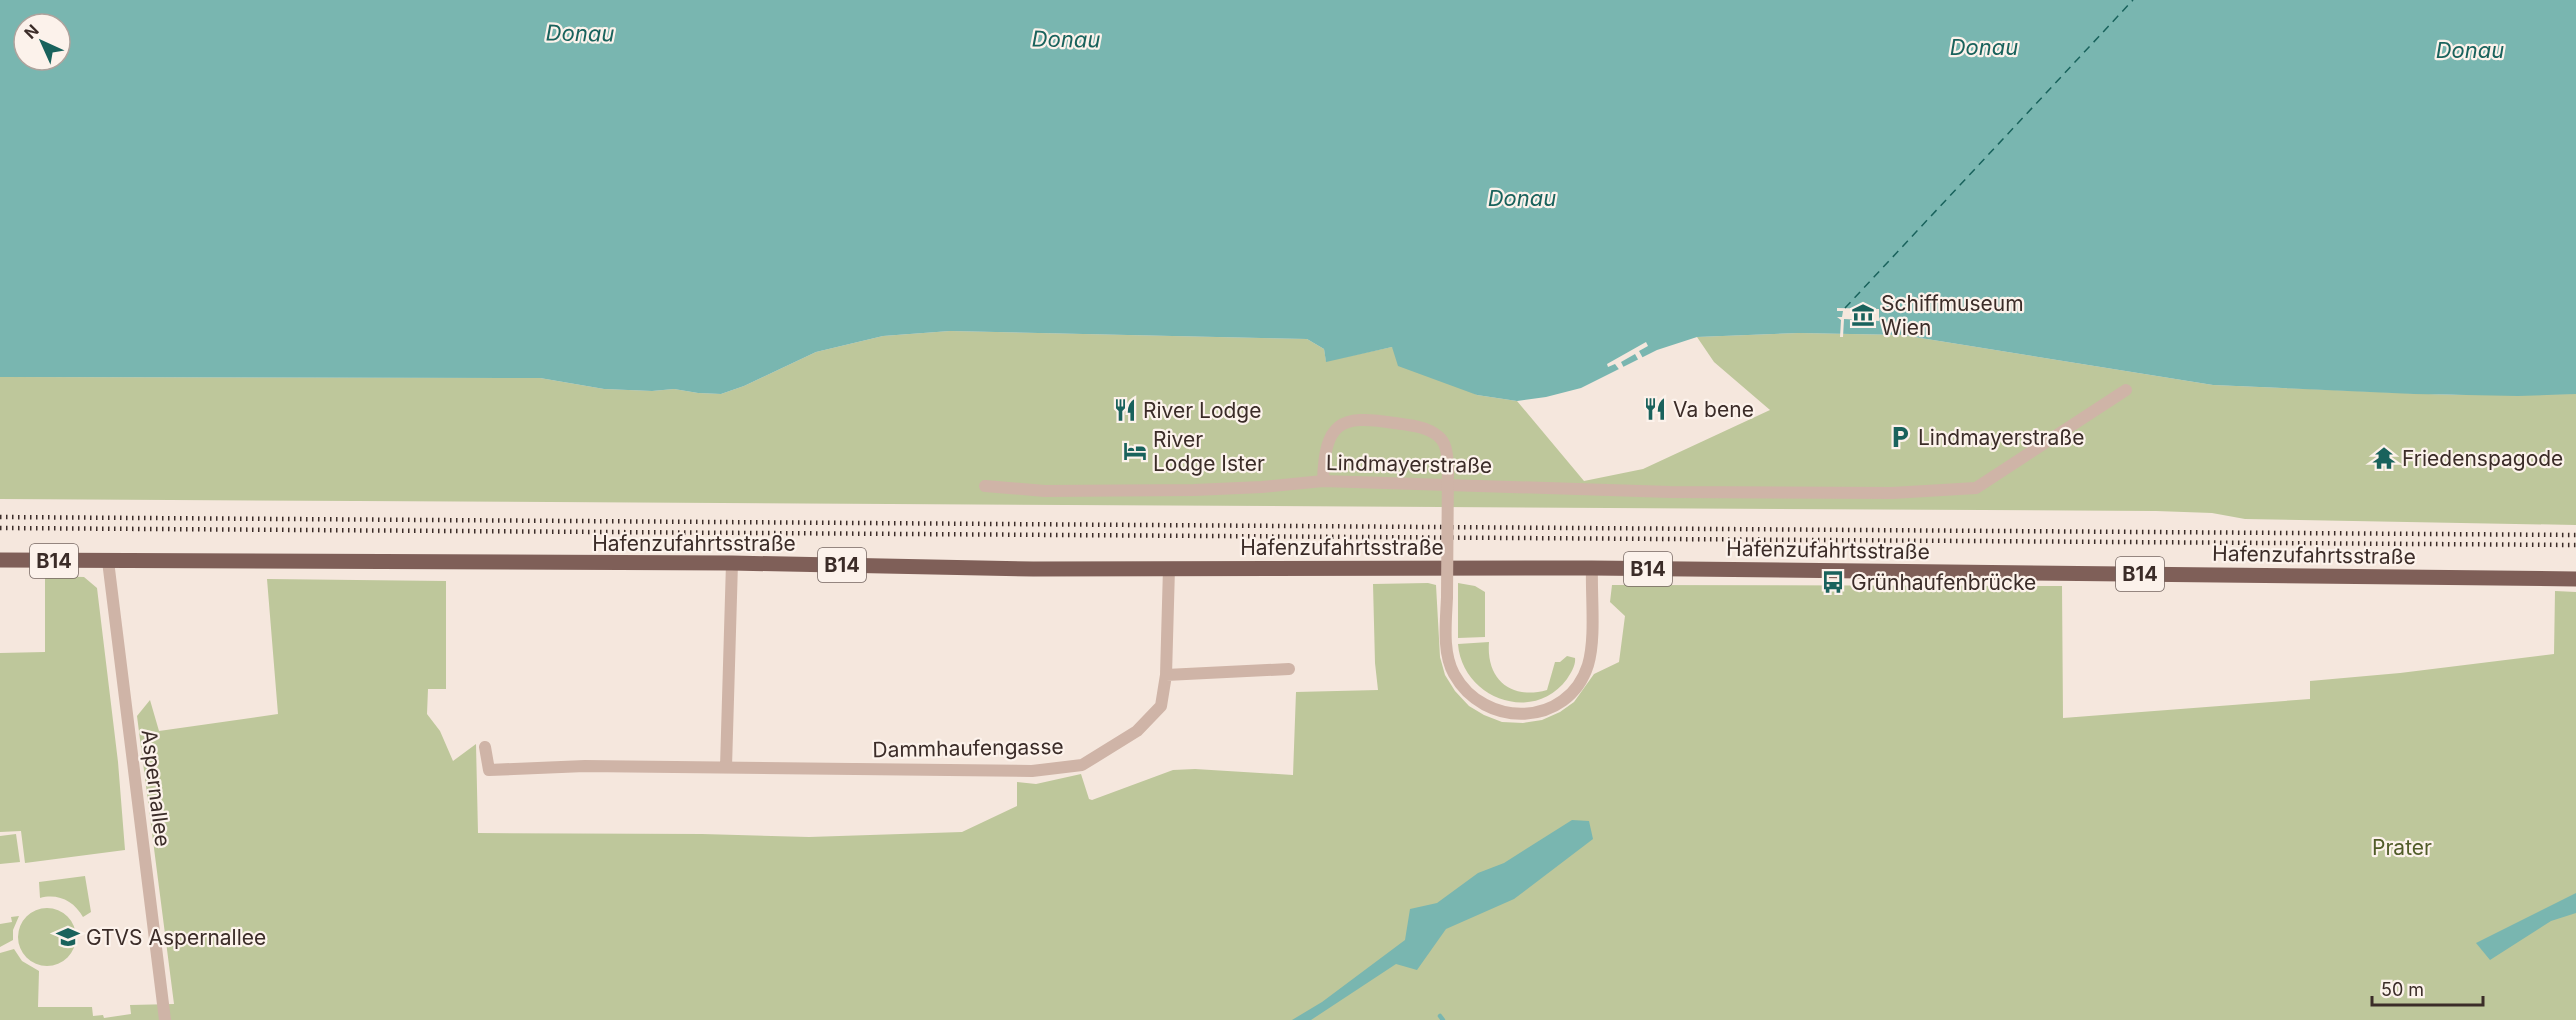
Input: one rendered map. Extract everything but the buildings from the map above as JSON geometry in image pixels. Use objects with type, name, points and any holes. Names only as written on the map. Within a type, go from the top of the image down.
[{"type":"main road","name":"B14","points":[[0,560],[108,561]]},
{"type":"main road","name":"Hafenzufahrtsstraße","points":[[108,561],[732,563],[1033,569],[1592,568],[2576,579]]},
{"type":"street","name":"Lindmayerstraße","points":[[985,486],[1045,491],[1194,490],[1323,481],[1670,492],[1892,494],[1976,488],[2126,390]]},
{"type":"street","points":[[1323,481],[1324,451],[1332,434],[1347,420],[1364,418],[1420,427],[1438,435],[1444,443],[1448,466],[1446,639],[1449,659],[1459,681],[1480,704],[1501,714],[1523,714],[1546,710],[1563,700],[1578,684],[1588,665],[1591,641],[1592,568]]},
{"type":"street","name":"Aspernallee","points":[[108,561],[165,1020]]},
{"type":"street","points":[[726,767],[732,563]]},
{"type":"street","name":"Dammhaufengasse","points":[[485,747],[489,770],[567,766],[1032,771],[1082,765],[1137,731],[1161,706],[1166,675],[1169,568]]},
{"type":"street","points":[[1166,675],[1289,669]]},
{"type":"green space","points":[[950,331],[1307,339],[1324,349],[1326,361],[1392,347],[1477,395],[1517,401],[1584,481],[1643,469],[1770,410],[1714,362],[1697,337],[1799,333],[1902,335],[2213,385],[2452,395],[2576,394],[2576,525],[2245,519],[2212,513],[2156,511],[0,499],[0,377],[540,378],[604,389],[652,391],[674,389],[721,394],[744,386],[816,352],[883,336]]},
{"type":"green space","points":[[45,576],[84,577],[97,588],[118,762],[125,850],[25,863],[21,831],[0,832],[0,653],[45,652]]},
{"type":"green space","name":"Prater","points":[[267,579],[446,581],[446,689],[428,689],[427,714],[440,731],[453,761],[476,744],[478,833],[809,837],[962,832],[1017,806],[1017,782],[1036,784],[1081,774],[1089,799],[1092,800],[1173,770],[1195,769],[1293,775],[1296,692],[1378,690],[1373,584],[1428,583],[1436,585],[1440,657],[1445,675],[1455,691],[1469,706],[1484,715],[1502,722],[1523,723],[1542,720],[1560,712],[1574,702],[1594,674],[1619,662],[1625,616],[1610,602],[1612,585],[2062,586],[2063,718],[2310,699],[2310,681],[2400,673],[2554,654],[2555,591],[2576,592],[2576,1020],[0,1020],[0,953],[14,949],[22,961],[39,971],[38,1007],[92,1007],[93,1016],[103,1015],[104,1018],[131,1014],[130,1005],[174,1004],[137,716],[150,700],[159,731],[278,714]]},
{"type":"green space","points":[[1458,583],[1475,586],[1485,592],[1485,637],[1458,638]]},
{"type":"green space","points":[[1489,642],[1489,655],[1497,677],[1503,684],[1522,692],[1547,690],[1555,662],[1560,662],[1567,656],[1575,658],[1575,663],[1567,679],[1553,693],[1536,701],[1519,702],[1501,699],[1485,691],[1472,679],[1462,663],[1458,644]]},
{"type":"green space","points":[[16,834],[20,862],[0,864],[0,836]]},
{"type":"green space","points":[[85,876],[91,912],[83,917],[65,900],[53,897],[40,898],[39,882]]},
{"type":"green space","points":[[47,908],[63,913],[71,921],[76,937],[71,953],[63,961],[47,966],[31,961],[23,953],[18,937],[23,921],[31,913]]},
{"type":"green space","points":[[19,916],[13,930],[13,940],[0,947],[0,924],[12,922],[11,917]]},
{"type":"water","name":"Donau","points":[[0,0],[2576,0],[2576,394],[2518,396],[2414,394],[2213,385],[1902,335],[1799,333],[1697,337],[1657,350],[1581,388],[1546,397],[1517,401],[1477,395],[1398,366],[1392,347],[1326,362],[1324,349],[1307,339],[950,331],[883,336],[816,352],[744,386],[721,394],[674,389],[652,391],[604,389],[540,378],[0,377]]},
{"type":"water","points":[[1572,820],[1589,821],[1593,839],[1514,899],[1446,929],[1417,970],[1396,964],[1311,1020],[1292,1020],[1322,1002],[1405,940],[1410,909],[1437,903],[1478,873],[1504,863]]},
{"type":"water","points":[[2576,893],[2576,913],[2551,921],[2490,960],[2476,943]]},
{"type":"pier","points":[[1837,308],[1879,309],[1879,321],[1844,319],[1843,337],[1840,337],[1841,320],[1837,317],[1842,317],[1843,311],[1837,311]]},
{"type":"pier","points":[[1646,342],[1648,346],[1639,351],[1644,360],[1640,363],[1635,354],[1621,362],[1625,370],[1621,372],[1615,364],[1608,367],[1607,364]]},
{"type":"waterway","points":[[1440,1016],[1443,1020]]},
{"type":"ferry route","points":[[1845,308],[2133,0]]},
{"type":"railway","points":[[0,517],[2576,535]]},
{"type":"railway","points":[[0,528],[2576,545]]},
{"type":"place","name":"Schiffmuseum Wien","points":[[1863,315]]},
{"type":"place","name":"Va bene","points":[[1655,409]]},
{"type":"place","name":"River Lodge","points":[[1125,410]]},
{"type":"place","name":"Lindmayerstraße","points":[[1900,437]]},
{"type":"place","name":"River Lodge Ister","points":[[1135,451]]},
{"type":"place","name":"Friedenspagode","points":[[2384,458]]},
{"type":"place","name":"Grünhaufenbrücke","points":[[1833,582]]},
{"type":"place","name":"GTVS Aspernallee","points":[[68,937]]}]
